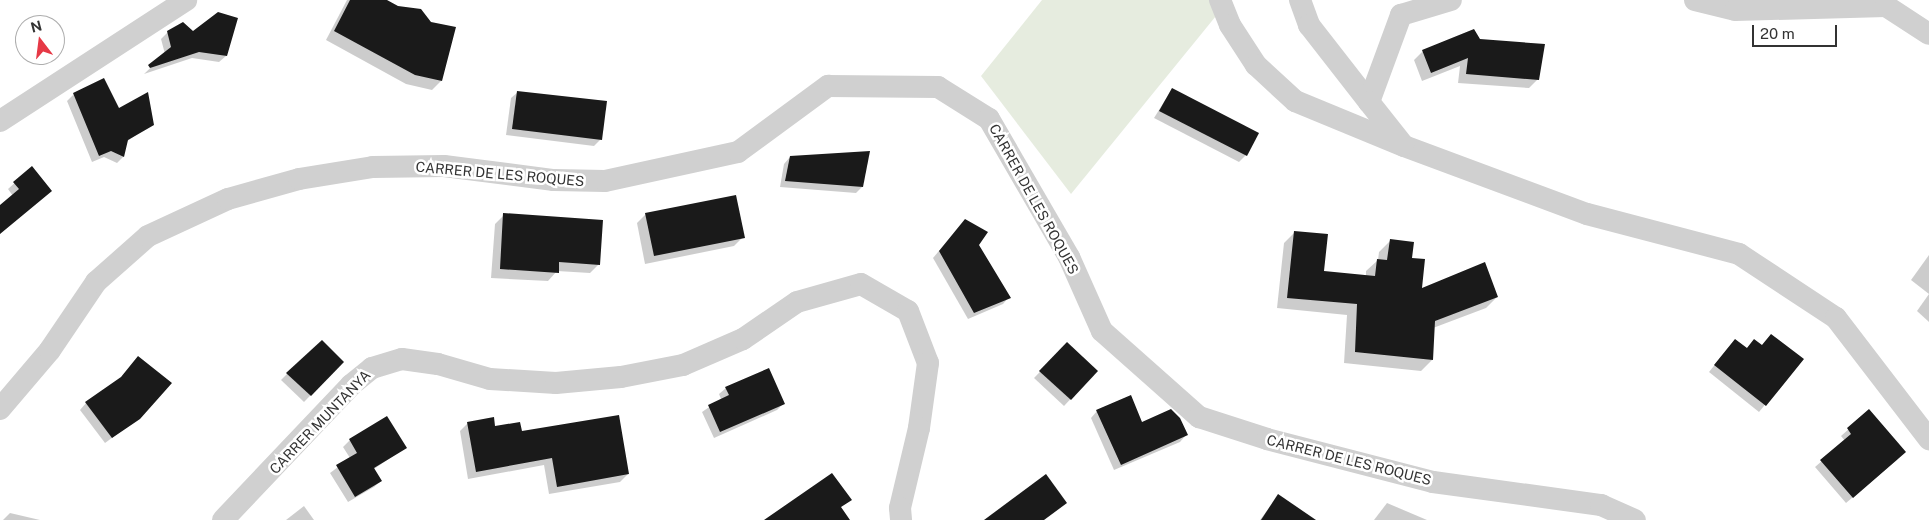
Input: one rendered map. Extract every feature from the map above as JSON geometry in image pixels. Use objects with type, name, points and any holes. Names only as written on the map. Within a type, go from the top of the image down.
[{"type":"street","points":[[0,121],[186,0]]},
{"type":"street","points":[[1220,0],[1230,25],[1256,65],[1295,100],[1404,146],[1587,214],[1739,254],[1836,318],[1929,439]]},
{"type":"street","points":[[1300,0],[1309,25],[1404,146]]},
{"type":"street","points":[[1369,102],[1401,15],[1451,0]]},
{"type":"street","points":[[1696,0],[1735,10],[1886,6],[1929,34]]},
{"type":"street","name":"CARRER DE LES ROQUES","points":[[0,409],[50,350],[96,282],[148,236],[228,200],[299,179],[373,167],[444,166],[554,180],[605,181],[738,152],[828,86],[938,87],[990,119],[1069,257],[1102,331],[1199,417],[1267,439],[1433,482],[1602,505],[1635,520]]},
{"type":"street","name":"CARRER MUNTANYA","points":[[223,520],[351,385],[372,368],[402,359],[438,364],[490,378],[556,384],[621,377],[683,365],[743,339],[797,302],[861,284],[908,311],[928,363],[919,428],[900,508],[901,520]]},
{"type":"shaded area","points":[[1042,0],[1229,0],[1071,194],[981,76]]},
{"type":"building","points":[[350,0],[387,0],[398,6],[421,9],[431,22],[456,27],[442,81],[415,75],[334,31]]},
{"type":"building","points":[[218,12],[238,18],[227,56],[199,52],[150,68],[148,65],[171,47],[167,31],[183,22],[193,31]]},
{"type":"building","points":[[1474,29],[1480,39],[1545,44],[1539,80],[1466,74],[1468,58],[1431,73],[1422,50]]},
{"type":"building","points":[[104,78],[119,108],[148,92],[154,125],[128,140],[124,157],[111,151],[99,156],[73,93]]},
{"type":"building","points":[[1172,88],[1259,133],[1247,156],[1159,111]]},
{"type":"building","points":[[517,91],[607,101],[602,140],[512,129]]},
{"type":"building","points":[[870,151],[863,187],[785,181],[790,156]]},
{"type":"building","points":[[32,166],[52,191],[0,234],[0,205],[19,189],[13,182]]},
{"type":"building","points":[[736,195],[745,238],[654,256],[645,213]]},
{"type":"building","points":[[503,213],[603,220],[600,265],[559,262],[559,273],[500,269]]},
{"type":"building","points":[[965,219],[988,232],[979,245],[1011,298],[974,313],[939,251]]},
{"type":"building","points":[[1294,231],[1328,234],[1324,271],[1375,276],[1377,259],[1387,260],[1390,239],[1414,242],[1412,258],[1425,259],[1422,288],[1485,262],[1498,297],[1435,321],[1433,360],[1355,352],[1357,304],[1287,298]]},
{"type":"building","points":[[1771,334],[1804,359],[1766,406],[1714,365],[1735,339],[1747,348],[1754,339],[1762,345]]},
{"type":"building","points":[[322,340],[344,362],[311,396],[286,373]]},
{"type":"building","points":[[1067,342],[1098,371],[1071,400],[1039,371]]},
{"type":"building","points":[[138,356],[172,383],[140,419],[112,438],[85,402],[121,377]]},
{"type":"building","points":[[769,368],[785,404],[720,432],[708,405],[729,395],[725,387]]},
{"type":"building","points":[[1131,395],[1142,422],[1171,409],[1180,418],[1188,435],[1121,465],[1096,410]]},
{"type":"building","points":[[1869,409],[1906,452],[1853,498],[1820,460],[1851,434],[1847,428]]},
{"type":"building","points":[[619,415],[629,474],[557,487],[552,458],[476,472],[467,422],[494,417],[495,426],[520,422],[522,431]]},
{"type":"building","points":[[387,416],[407,448],[374,468],[382,481],[355,497],[336,465],[357,453],[349,439]]},
{"type":"building","points":[[832,473],[852,500],[841,507],[850,520],[764,520]]},
{"type":"building","points":[[1046,474],[1067,503],[1044,520],[984,520]]},
{"type":"building","points":[[1278,494],[1316,520],[1261,520]]}]
